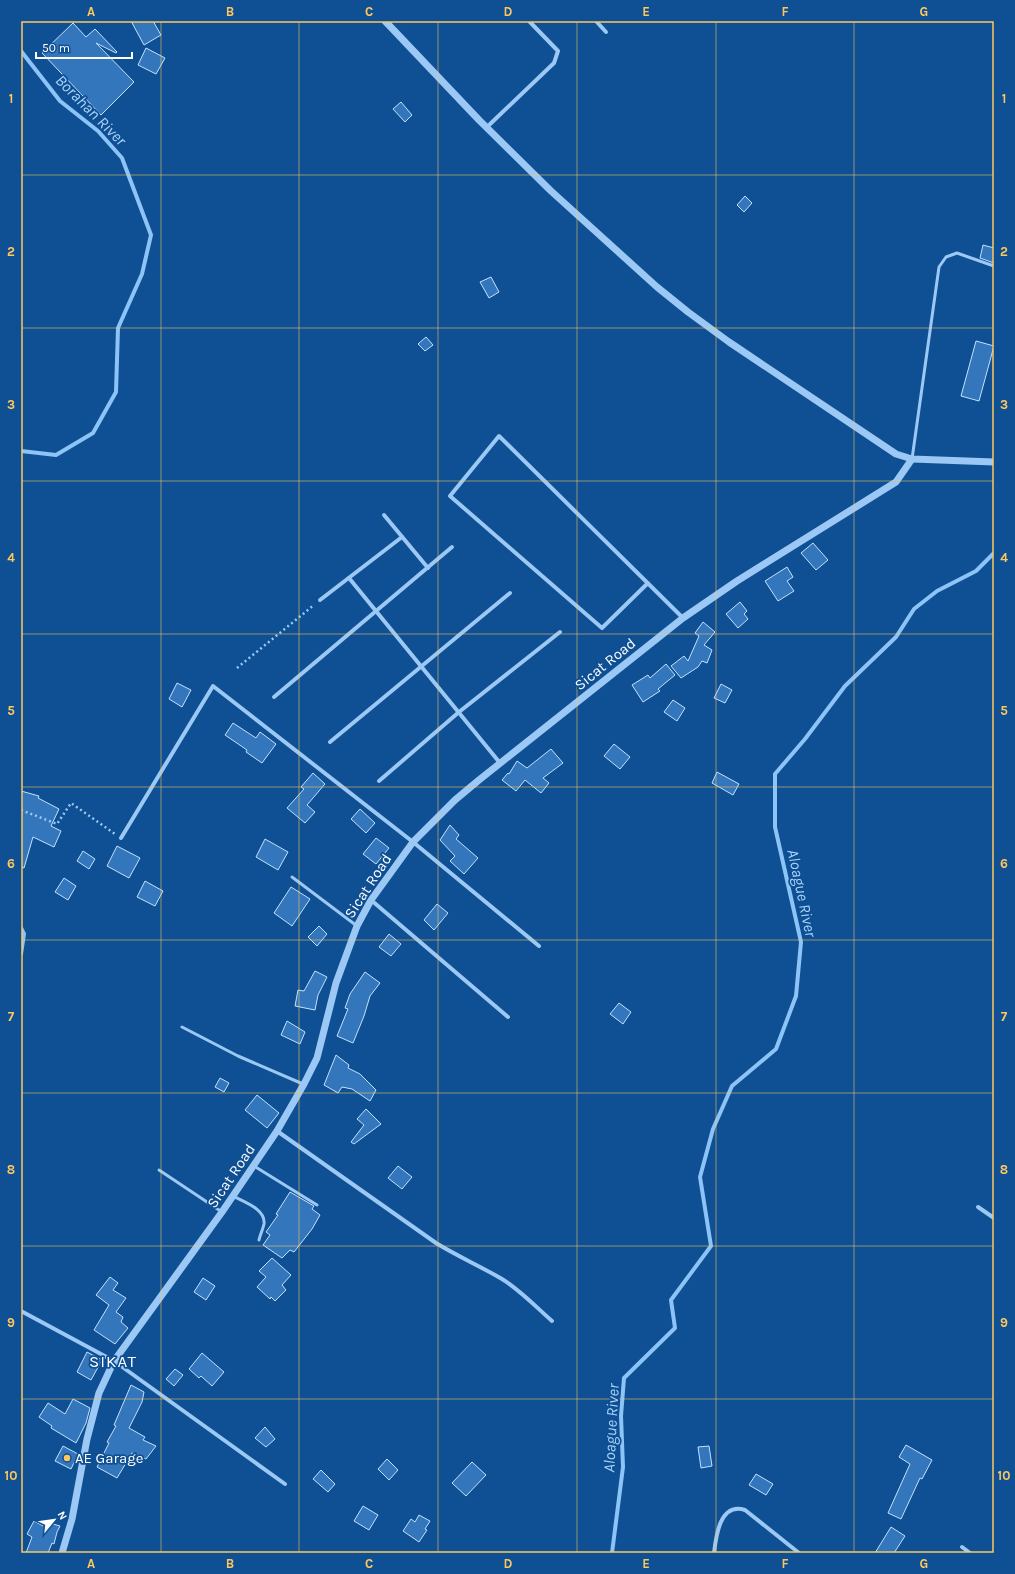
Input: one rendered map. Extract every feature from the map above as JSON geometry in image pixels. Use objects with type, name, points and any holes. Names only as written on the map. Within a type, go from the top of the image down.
[{"type":"street","points":[[384,21],[486,127],[551,191],[657,287],[688,312],[805,394],[896,454],[912,459],[994,462]]},
{"type":"street","points":[[486,127],[554,63],[558,51],[529,21]]},
{"type":"street","points":[[596,21],[606,32]]},
{"type":"street","points":[[648,583],[602,628],[450,496],[499,436],[648,583],[683,618]]},
{"type":"street","name":"Sicat Road","points":[[62,1553],[72,1519],[87,1439],[99,1393],[114,1361],[222,1212],[277,1131],[317,1058],[336,983],[357,926],[371,900],[413,842],[455,800],[683,618],[736,581],[896,482],[912,459]]},
{"type":"street","points":[[384,516],[428,568]]},
{"type":"street","points":[[320,600],[402,537]]},
{"type":"street","points":[[274,698],[452,547]]},
{"type":"street","points":[[349,578],[500,763]]},
{"type":"street","points":[[330,742],[510,593]]},
{"type":"street","points":[[379,781],[458,712],[560,632]]},
{"type":"street","points":[[121,838],[213,686],[413,842],[539,946]]},
{"type":"street","points":[[371,900],[508,1017]]},
{"type":"street","points":[[277,1131],[436,1243],[503,1280],[552,1321]]},
{"type":"street","points":[[978,1207],[994,1218]]},
{"type":"street","points":[[21,1311],[114,1361],[285,1484]]},
{"type":"street","points":[[714,1553],[717,1530],[727,1514],[735,1509],[745,1510],[799,1553]]},
{"type":"street","points":[[962,1547],[970,1553]]},
{"type":"lane","points":[[912,459],[939,267],[946,257],[957,253],[994,266]]},
{"type":"lane","points":[[292,877],[357,926]]},
{"type":"lane","points":[[182,1027],[238,1056],[304,1084]]},
{"type":"lane","points":[[254,1166],[317,1205]]},
{"type":"lane","points":[[159,1170],[222,1212]]},
{"type":"lane","points":[[233,1196],[259,1210],[263,1216],[264,1224],[259,1240]]},
{"type":"path","points":[[237,668],[320,600]]},
{"type":"path","points":[[21,810],[57,824],[71,803],[121,838]]},
{"type":"building","points":[[131,21],[153,21],[161,35],[144,45]]},
{"type":"building","points":[[73,23],[86,37],[95,29],[117,52],[116,53],[96,43],[134,82],[101,115],[42,53]]},
{"type":"building","points":[[146,48],[165,58],[156,74],[138,65]]},
{"type":"building","points":[[401,102],[412,115],[405,122],[393,109]]},
{"type":"building","points":[[745,196],[752,203],[744,212],[737,205]]},
{"type":"building","points":[[983,245],[994,248],[994,263],[980,258]]},
{"type":"building","points":[[491,277],[499,292],[489,298],[480,282]]},
{"type":"building","points":[[426,337],[433,345],[425,351],[418,344]]},
{"type":"building","points":[[976,341],[994,346],[979,401],[961,396]]},
{"type":"building","points":[[813,543],[828,560],[816,570],[801,553]]},
{"type":"building","points":[[787,567],[793,577],[787,581],[794,591],[778,601],[765,581]]},
{"type":"building","points":[[740,602],[747,611],[744,614],[748,619],[738,628],[726,614]]},
{"type":"building","points":[[703,622],[715,632],[704,645],[712,650],[707,663],[702,661],[698,667],[681,678],[671,666],[684,656],[688,661],[699,636],[695,633]]},
{"type":"building","points":[[666,664],[675,675],[658,689],[660,691],[643,702],[632,685],[648,675],[650,678]]},
{"type":"building","points":[[177,683],[191,690],[182,707],[169,699]]},
{"type":"building","points":[[721,684],[732,690],[725,703],[714,698]]},
{"type":"building","points":[[673,700],[685,708],[677,721],[664,712]]},
{"type":"building","points":[[233,723],[256,738],[260,732],[276,744],[262,763],[246,752],[247,750],[225,735]]},
{"type":"building","points":[[614,744],[630,757],[620,769],[604,756]]},
{"type":"building","points":[[551,749],[563,763],[543,778],[549,783],[541,793],[525,780],[516,791],[502,780],[508,773],[509,774],[517,761],[527,768]]},
{"type":"building","points":[[717,772],[739,784],[733,795],[712,783]]},
{"type":"building","points":[[313,773],[325,784],[307,805],[315,812],[305,823],[287,808],[304,789],[301,787]]},
{"type":"building","points":[[21,791],[39,796],[38,798],[59,809],[51,826],[61,831],[54,847],[33,837],[24,868],[21,867]]},
{"type":"building","points":[[360,809],[375,823],[366,833],[351,819]]},
{"type":"building","points":[[450,825],[459,835],[456,839],[478,858],[464,874],[450,861],[455,856],[440,840]]},
{"type":"building","points":[[376,838],[389,848],[376,864],[363,854]]},
{"type":"building","points":[[265,839],[288,852],[278,870],[256,857]]},
{"type":"building","points":[[117,846],[140,858],[129,878],[107,866]]},
{"type":"building","points":[[83,851],[95,859],[89,869],[77,861]]},
{"type":"building","points":[[64,878],[76,886],[68,900],[55,892]]},
{"type":"building","points":[[145,881],[163,891],[155,906],[137,897]]},
{"type":"building","points":[[291,887],[310,899],[292,926],[274,913]]},
{"type":"building","points":[[437,904],[448,913],[434,930],[424,920]]},
{"type":"building","points":[[319,926],[327,934],[317,946],[308,937]]},
{"type":"building","points":[[389,934],[401,944],[391,956],[379,947]]},
{"type":"building","points":[[315,971],[327,977],[318,995],[315,1010],[295,1006],[298,990],[304,991]]},
{"type":"building","points":[[365,972],[380,983],[370,996],[353,1043],[337,1036],[348,1009],[345,1008],[350,994]]},
{"type":"building","points":[[619,1003],[631,1012],[623,1024],[610,1014]]},
{"type":"building","points":[[287,1021],[305,1032],[300,1044],[281,1035]]},
{"type":"building","points":[[336,1055],[349,1065],[348,1068],[360,1074],[376,1090],[370,1101],[352,1089],[342,1087],[338,1093],[324,1085]]},
{"type":"building","points":[[220,1078],[229,1083],[224,1092],[215,1087]]},
{"type":"building","points":[[257,1095],[279,1113],[267,1128],[245,1110]]},
{"type":"building","points":[[366,1109],[381,1124],[354,1144],[351,1142],[364,1125],[357,1119]]},
{"type":"building","points":[[398,1166],[412,1177],[402,1189],[388,1178]]},
{"type":"building","points":[[290,1192],[314,1206],[312,1209],[320,1215],[312,1229],[294,1252],[290,1250],[282,1258],[263,1245],[270,1235],[266,1232],[278,1215],[276,1214]]},
{"type":"building","points":[[272,1258],[291,1275],[282,1285],[286,1290],[275,1301],[271,1297],[270,1299],[257,1287],[266,1277],[259,1271]]},
{"type":"building","points":[[110,1277],[118,1283],[113,1290],[126,1298],[116,1312],[123,1317],[121,1322],[128,1328],[115,1344],[94,1330],[109,1305],[96,1295]]},
{"type":"building","points":[[203,1278],[215,1286],[206,1300],[194,1292]]},
{"type":"building","points":[[87,1352],[102,1360],[91,1380],[77,1372]]},
{"type":"building","points":[[202,1353],[224,1372],[212,1386],[201,1376],[199,1378],[189,1369]]},
{"type":"building","points":[[175,1369],[183,1375],[174,1386],[166,1379]]},
{"type":"building","points":[[131,1385],[144,1392],[142,1402],[129,1428],[145,1437],[143,1440],[156,1446],[146,1459],[132,1453],[117,1478],[97,1467],[109,1443],[107,1442],[116,1426],[114,1425]]},
{"type":"building","points":[[73,1399],[90,1408],[86,1423],[76,1443],[51,1428],[52,1426],[39,1417],[48,1403],[65,1414]]},
{"type":"building","points":[[265,1427],[275,1439],[266,1447],[255,1438]]},
{"type":"building","points":[[906,1445],[932,1460],[922,1479],[920,1478],[901,1519],[888,1513],[910,1464],[899,1457]]},
{"type":"building","name":"AE Garage","points":[[63,1446],[78,1454],[71,1469],[55,1461]]},
{"type":"building","points":[[709,1446],[712,1466],[701,1468],[698,1447]]},
{"type":"building","points":[[387,1459],[398,1470],[389,1480],[378,1469]]},
{"type":"building","points":[[472,1462],[486,1475],[466,1496],[452,1483]]},
{"type":"building","points":[[321,1470],[335,1484],[328,1492],[313,1479]]},
{"type":"building","points":[[756,1474],[773,1484],[766,1495],[749,1485]]},
{"type":"building","points":[[363,1506],[378,1515],[369,1530],[354,1521]]},
{"type":"building","points":[[419,1515],[430,1521],[425,1529],[427,1530],[419,1542],[403,1531],[411,1519],[415,1522]]},
{"type":"building","points":[[34,1521],[43,1526],[43,1521],[60,1526],[54,1544],[52,1543],[48,1553],[26,1553],[32,1537],[27,1534]]},
{"type":"building","points":[[891,1527],[905,1536],[894,1553],[875,1553]]},
{"type":"waterway","name":"Borahan River","points":[[21,51],[60,101],[98,131],[122,158],[151,235],[142,274],[118,328],[116,392],[93,433],[56,455],[21,451]]},
{"type":"waterway","name":"Aloague River","points":[[612,1553],[623,1467],[621,1416],[624,1378],[675,1328],[671,1300],[711,1246],[700,1177],[713,1129],[732,1086],[776,1049],[796,996],[801,942],[775,827],[775,774],[805,739],[845,686],[896,637],[914,609],[937,591],[976,571],[994,553]]},
{"type":"waterway","name":"Borahan River","points":[[21,928],[24,934],[21,954]]},
{"type":"place","name":"AE Garage","points":[[67,1458]]},
{"type":"district","name":"SIKAT","points":[[113,1361]]}]
